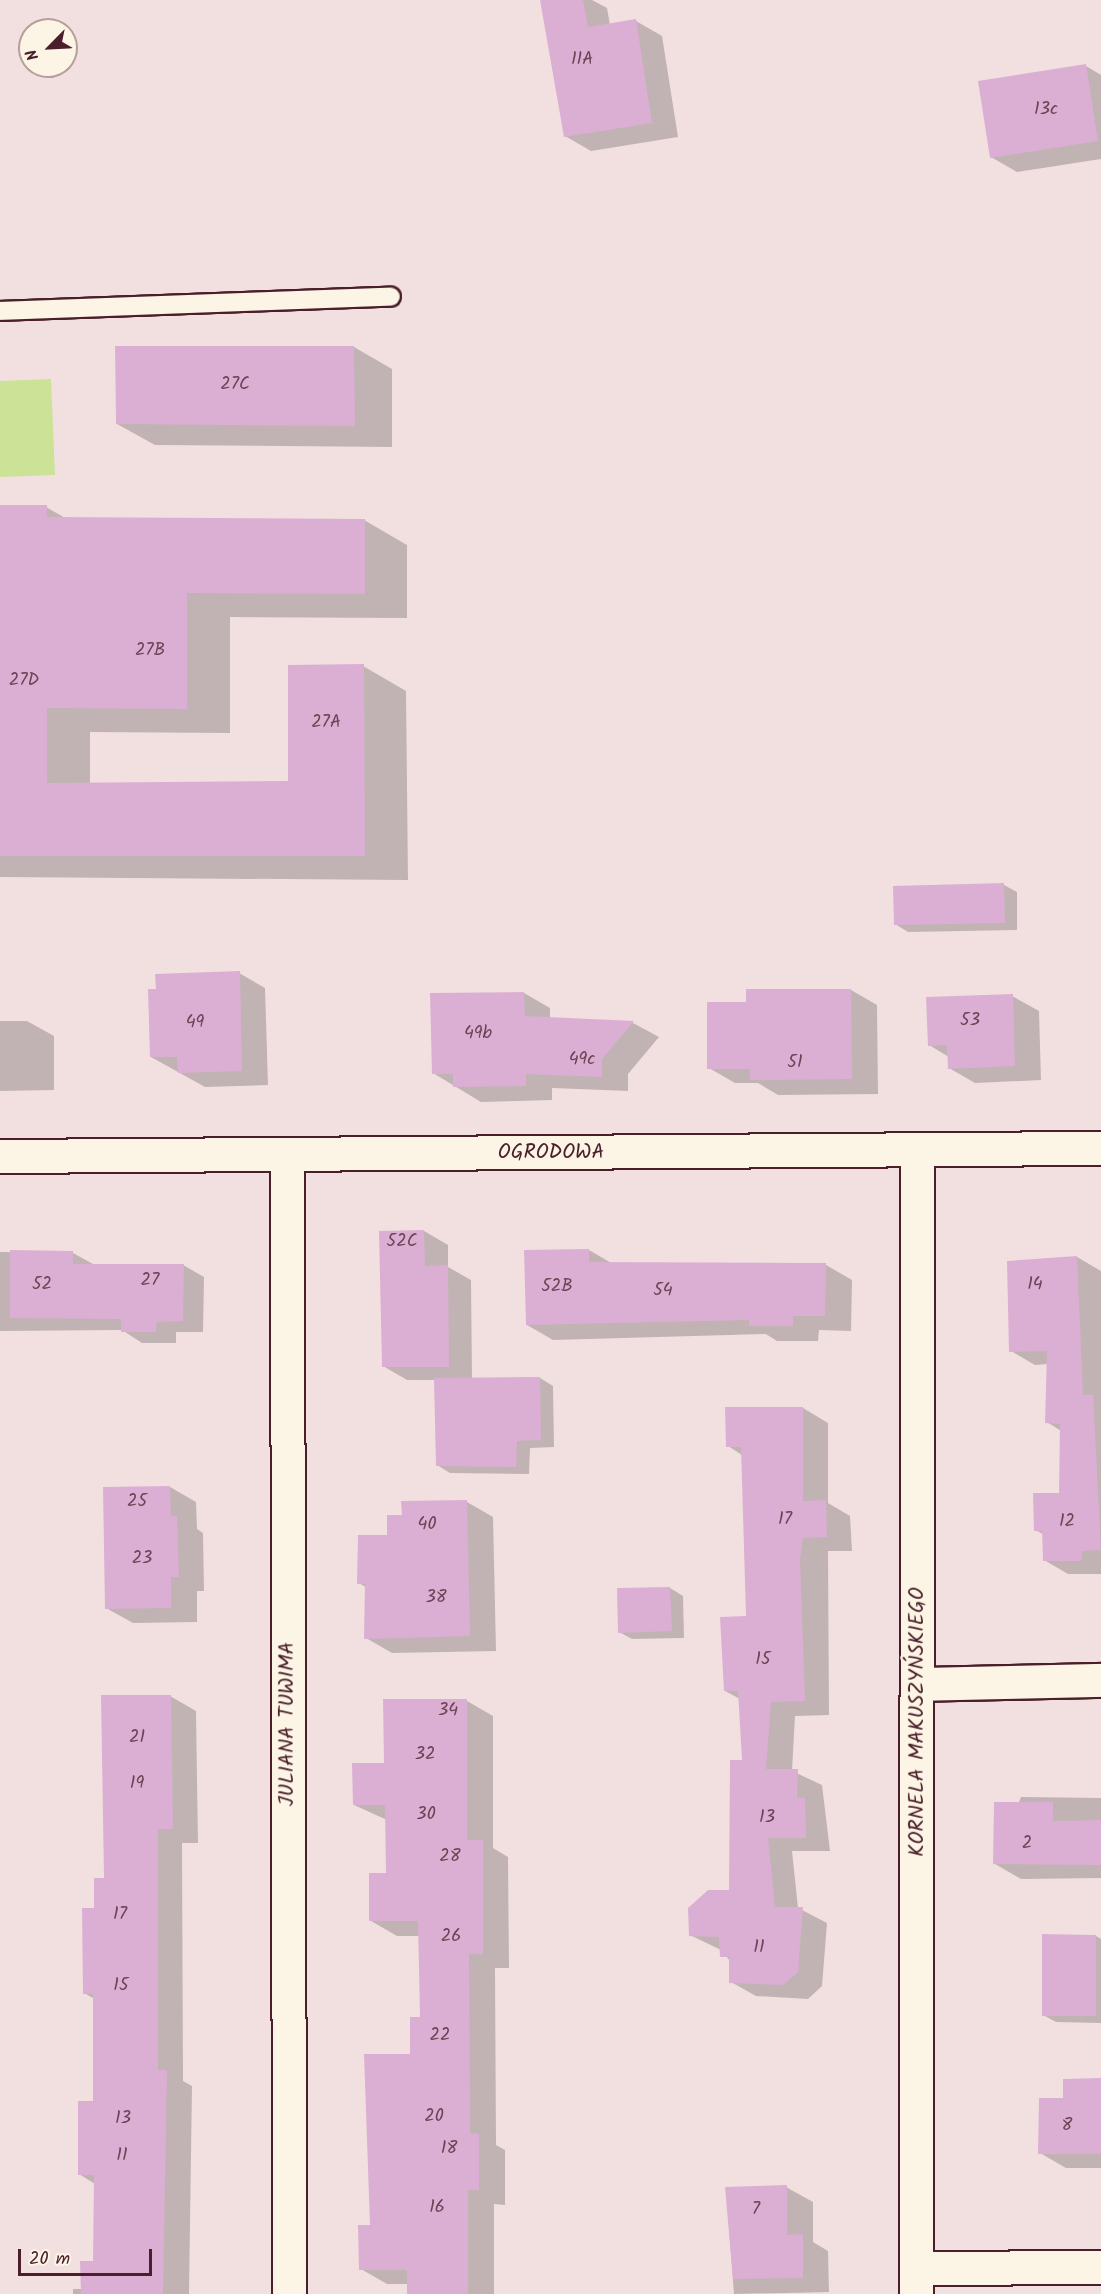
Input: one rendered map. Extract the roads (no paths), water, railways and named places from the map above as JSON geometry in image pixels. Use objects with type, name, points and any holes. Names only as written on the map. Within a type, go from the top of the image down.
[{"type":"street","name":"OGRODOWA","points":[[0,1156],[1101,1148]]},
{"type":"street","name":"KORNELA MAKUSZYŃSKIEGO","points":[[916,2281],[917,1150]]},
{"type":"street","name":"JULIANA TUWIMA","points":[[287,1155],[289,2294]]},
{"type":"street","points":[[918,1684],[1101,1680]]},
{"type":"street","points":[[916,2281],[1101,2267]]},
{"type":"lane","points":[[0,311],[391,297]]}]
